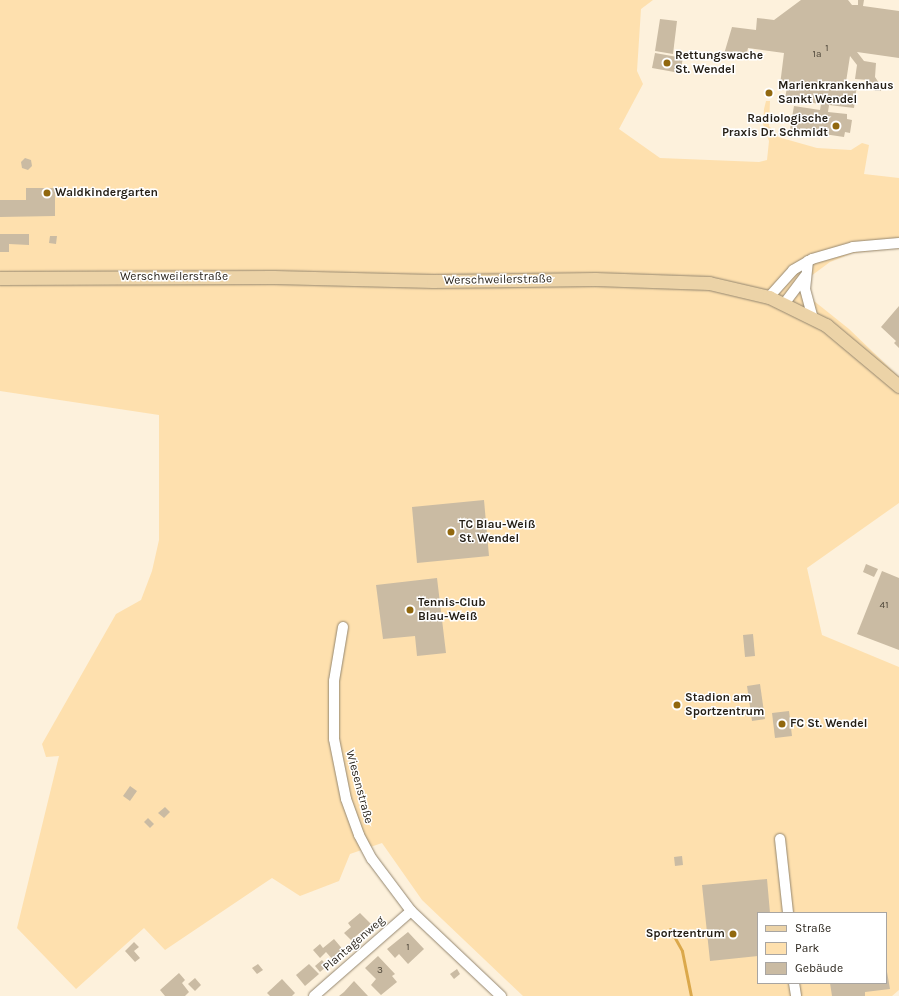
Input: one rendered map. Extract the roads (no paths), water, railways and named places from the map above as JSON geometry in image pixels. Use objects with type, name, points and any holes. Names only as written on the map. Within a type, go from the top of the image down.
[{"type":"main road","name":"Werschweilerstraße","points":[[0,278],[654,280],[709,284],[769,297],[826,325],[899,386]]},
{"type":"street","points":[[769,297],[793,270],[808,261],[830,252],[899,243]]},
{"type":"street","points":[[808,261],[805,276],[805,289],[813,319]]},
{"type":"street","points":[[784,304],[805,276]]},
{"type":"street","name":"Wiesenstraße","points":[[343,627],[336,657],[332,707],[339,771],[359,835],[372,859],[411,911],[501,996]]},
{"type":"street","points":[[780,839],[788,912]]},
{"type":"street","name":"Plantagenweg","points":[[314,996],[411,911]]},
{"type":"street","points":[[794,984],[796,996]]},
{"type":"waterway","points":[[670,929],[682,951],[691,996]]},
{"type":"place","name":"Rettungswache St. Wendel","points":[[667,63]]},
{"type":"place","name":"Marienkrankenhaus Sankt Wendel","points":[[769,93]]},
{"type":"place","name":"Radiologische Praxis Dr. Schmidt","points":[[836,126]]},
{"type":"place","name":"Waldkindergarten","points":[[47,193]]},
{"type":"place","name":"TC Blau-Weiß St. Wendel","points":[[451,532]]},
{"type":"place","name":"Tennis-Club Blau-Weiß","points":[[410,610]]},
{"type":"place","name":"Stadion am Sportzentrum","points":[[677,705]]},
{"type":"place","name":"FC St. Wendel","points":[[782,724]]},
{"type":"place","name":"Sportzentrum","points":[[733,934]]}]
